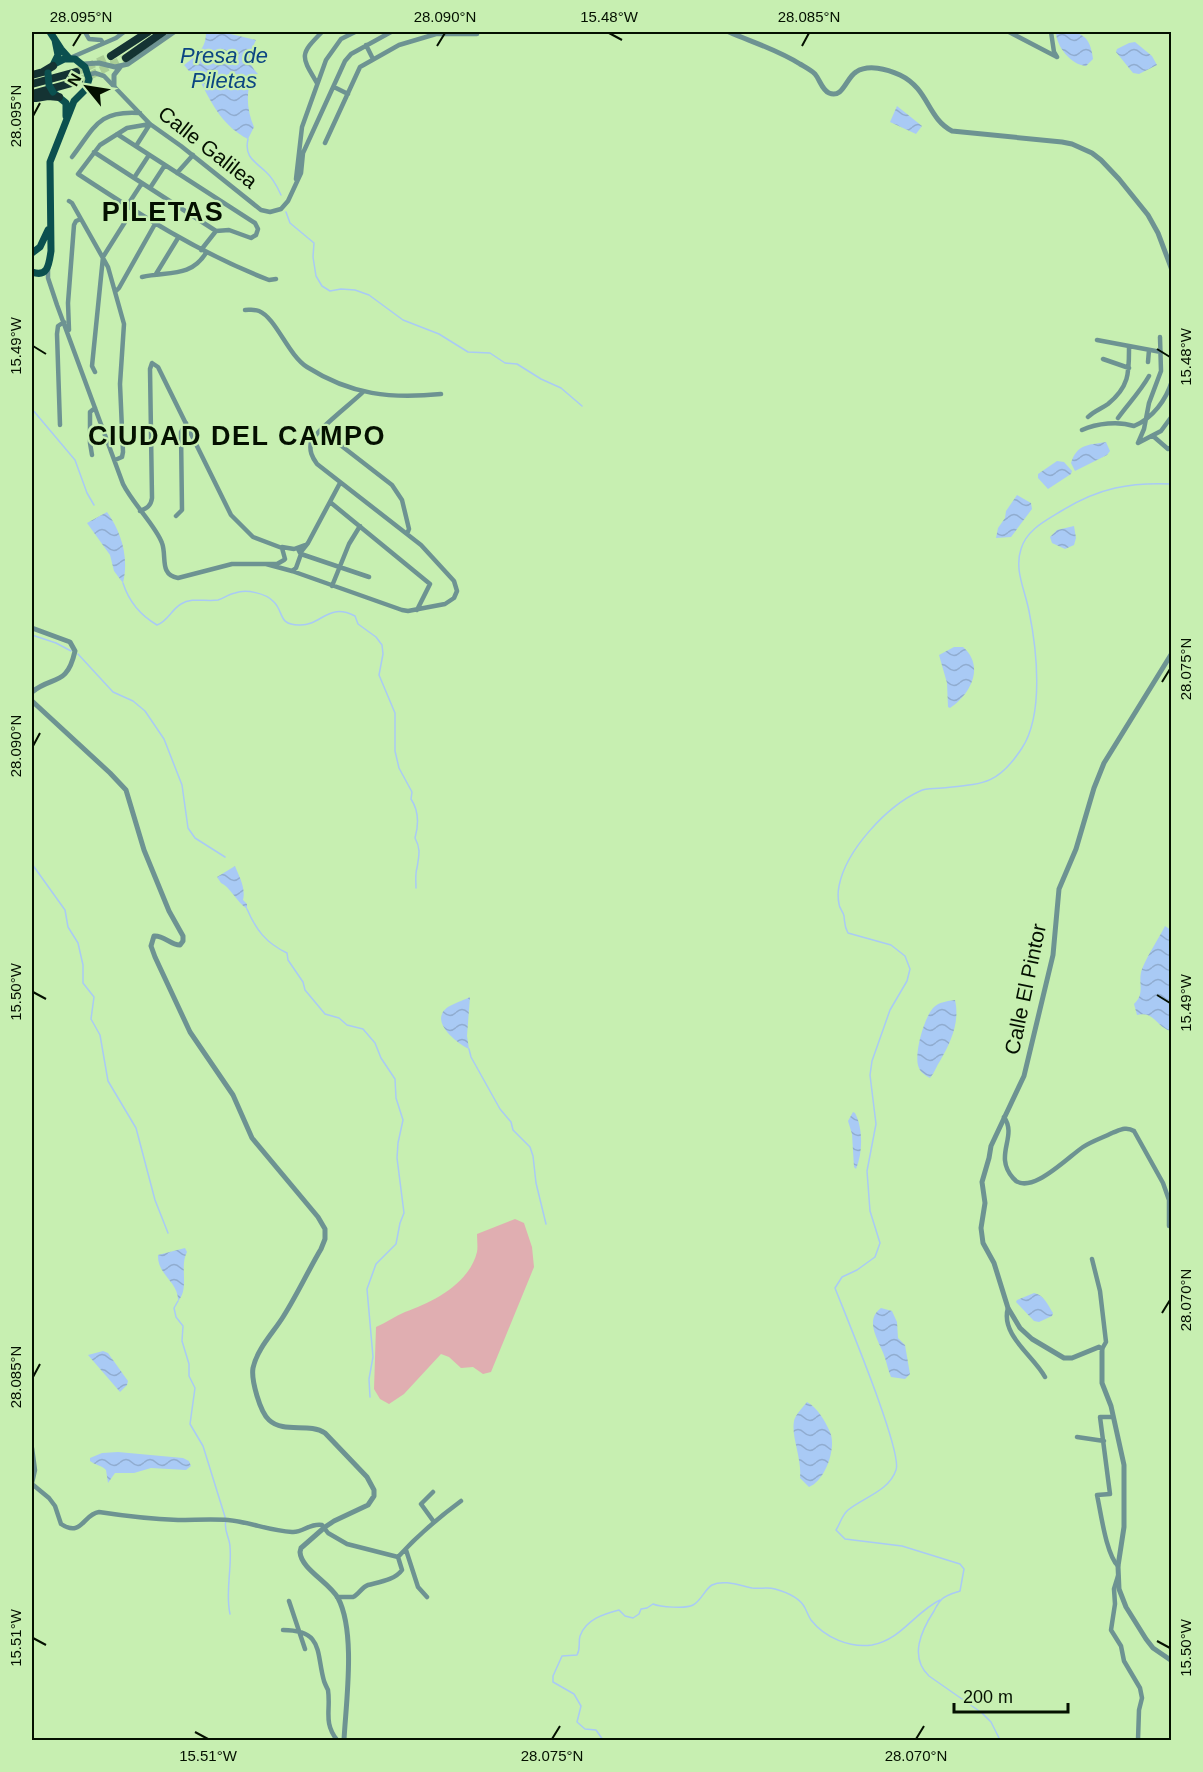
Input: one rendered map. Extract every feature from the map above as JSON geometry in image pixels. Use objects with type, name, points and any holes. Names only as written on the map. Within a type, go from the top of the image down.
[{"type":"highway","points":[[111,56],[148,32]]},
{"type":"highway","points":[[126,58],[163,32]]},
{"type":"highway","points":[[32,75],[52,68]]},
{"type":"highway","points":[[32,84],[76,72]]},
{"type":"highway","points":[[32,94],[79,81]]},
{"type":"highway","points":[[32,99],[57,96]]},
{"type":"main road","points":[[50,32],[70,58]]},
{"type":"main road","points":[[55,40],[58,55],[52,68],[49,85],[67,106],[65,122]]},
{"type":"main road","points":[[49,264],[50,162],[65,122],[78,97],[88,84],[88,74],[82,63],[64,58],[52,68]]},
{"type":"main road","points":[[57,96],[66,99],[78,97]]},
{"type":"main road","points":[[34,252],[43,242],[49,224]]},
{"type":"main road","points":[[34,252],[46,254],[49,264]]},
{"type":"main road","points":[[32,280],[36,273],[49,264]]},
{"type":"street","points":[[85,32],[89,39],[101,40],[103,43]]},
{"type":"street","points":[[70,58],[124,32]]},
{"type":"street","points":[[90,48],[84,52],[82,63],[121,66],[151,50],[174,32]]},
{"type":"street","points":[[317,83],[303,59],[311,43],[322,32]]},
{"type":"street","points":[[296,182],[302,127],[326,60],[341,39],[355,32]]},
{"type":"street","points":[[296,182],[301,173],[303,153],[345,61],[351,54],[391,32]]},
{"type":"street","points":[[729,32],[800,64],[815,74],[825,90],[830,93],[836,94],[842,90],[855,72],[874,68],[891,71],[910,81],[920,90],[936,119],[952,131],[1062,142],[1082,148],[1101,160],[1137,201],[1158,233],[1172,270]]},
{"type":"street","points":[[1009,32],[1057,57],[1051,32]]},
{"type":"street","points":[[325,143],[360,68],[399,45],[436,34],[477,34]]},
{"type":"street","points":[[1042,50],[1052,43]]},
{"type":"street","points":[[366,45],[373,59]]},
{"type":"street","points":[[88,74],[95,67],[105,65]]},
{"type":"street","points":[[114,86],[114,75],[121,66]]},
{"type":"street","points":[[88,74],[98,74]]},
{"type":"street","points":[[88,84],[98,74]]},
{"type":"street","name":"Calle Galilea","points":[[98,74],[104,76],[150,124],[193,155],[261,210],[270,212],[281,209],[288,201],[296,182]]},
{"type":"street","points":[[334,87],[348,94]]},
{"type":"street","points":[[72,157],[94,125],[115,113],[140,113]]},
{"type":"street","points":[[150,124],[127,128],[100,145],[78,174],[178,238],[229,264],[268,280],[276,279]]},
{"type":"street","points":[[136,146],[150,124]]},
{"type":"street","points":[[94,152],[216,231],[229,230],[251,238],[256,235],[258,229],[255,223],[117,134]]},
{"type":"street","points":[[134,177],[149,155]]},
{"type":"street","points":[[177,173],[193,155]]},
{"type":"street","points":[[150,188],[165,165]]},
{"type":"street","points":[[127,206],[142,183]]},
{"type":"street","points":[[69,201],[103,257],[110,273],[124,324],[120,384],[123,452],[122,457],[115,460]]},
{"type":"street","points":[[70,341],[68,303],[74,225],[81,219]]},
{"type":"street","points":[[95,372],[92,366],[103,257],[125,222]]},
{"type":"street","points":[[116,294],[154,224]]},
{"type":"street","points":[[142,277],[190,270],[199,264],[216,231]]},
{"type":"street","points":[[156,274],[178,238]]},
{"type":"street","points":[[49,264],[51,286],[57,305],[128,494],[161,540],[164,566],[168,573],[178,578],[232,564],[277,564],[285,560],[287,552],[308,543]]},
{"type":"street","points":[[101,277],[105,272],[110,273]]},
{"type":"street","points":[[36,273],[51,286]]},
{"type":"street","points":[[57,305],[62,309],[68,303]]},
{"type":"street","points":[[246,310],[255,309],[266,315],[291,351],[307,367],[363,392],[389,397],[441,394]]},
{"type":"street","points":[[60,425],[57,334],[58,326],[63,322]]},
{"type":"street","points":[[1160,337],[1161,371],[1138,443],[1153,436],[1169,424],[1172,416]]},
{"type":"street","points":[[1097,340],[1161,352]]},
{"type":"street","points":[[1088,417],[1118,394],[1129,378],[1129,346]]},
{"type":"street","points":[[1148,362],[1149,350]]},
{"type":"street","points":[[1103,359],[1129,368]]},
{"type":"street","points":[[140,511],[151,503],[152,498],[150,369],[152,363],[158,367],[231,515],[253,537],[284,550],[285,569],[290,571]]},
{"type":"street","points":[[1118,418],[1133,397],[1141,391],[1149,376]]},
{"type":"street","points":[[1082,430],[1091,426],[1124,423],[1134,426],[1169,397],[1172,381]]},
{"type":"street","points":[[266,564],[402,610],[417,610],[445,603],[454,598],[457,591],[454,581],[446,571],[407,534],[340,483],[313,458],[311,444],[313,438],[363,392]]},
{"type":"street","points":[[92,455],[89,421],[90,412],[95,408]]},
{"type":"street","points":[[176,516],[182,510],[181,432],[186,423]]},
{"type":"street","points":[[321,430],[392,485],[402,500],[409,529],[407,534]]},
{"type":"street","points":[[1153,436],[1170,448]]},
{"type":"street","points":[[290,571],[296,568],[301,554],[340,483]]},
{"type":"street","points":[[330,502],[430,584],[417,610]]},
{"type":"street","points":[[332,586],[349,544],[360,526]]},
{"type":"street","points":[[276,546],[293,549],[301,554],[369,578]]},
{"type":"street","points":[[32,628],[70,642],[75,651],[65,675],[32,692]]},
{"type":"street","name":"Calle El Pintor","points":[[1102,1349],[1095,1348],[1072,1359],[1064,1358],[1032,1339],[1020,1328],[1008,1308],[993,1263],[983,1243],[981,1228],[985,1203],[982,1182],[993,1138],[1024,1076],[1053,955],[1059,889],[1076,849],[1089,802],[1104,764],[1172,653]]},
{"type":"street","points":[[32,701],[126,790],[147,859],[169,911],[183,936],[180,945],[154,936],[151,945],[155,957],[190,1032],[233,1095],[252,1138],[304,1199],[324,1229],[325,1239],[321,1249],[284,1316],[262,1349],[253,1372],[260,1404],[264,1415],[269,1420],[280,1426],[319,1429],[332,1439],[372,1484],[374,1496],[368,1505],[334,1521],[301,1548],[300,1558],[332,1589],[337,1597],[349,1648],[344,1740]]},
{"type":"street","points":[[1004,1117],[1007,1120],[1009,1134],[1004,1162],[1013,1179],[1023,1184],[1032,1183],[1050,1174],[1070,1156],[1094,1141],[1123,1128],[1134,1131],[1163,1183],[1168,1200],[1169,1226]]},
{"type":"street","points":[[1092,1259],[1100,1291],[1106,1342],[1102,1349],[1102,1383],[1111,1406],[1124,1465],[1124,1527],[1118,1566],[1119,1589],[1126,1607],[1146,1639],[1153,1648],[1172,1660]]},
{"type":"street","points":[[1008,1308],[1006,1311],[1008,1325],[1045,1377]]},
{"type":"street","points":[[1112,1417],[1100,1417],[1110,1494],[1096,1495],[1114,1562],[1118,1566]]},
{"type":"street","points":[[1077,1437],[1104,1441]]},
{"type":"street","points":[[32,1448],[34,1470],[32,1484],[49,1498],[65,1527],[75,1528],[85,1523],[92,1514],[99,1512],[159,1519],[239,1521],[267,1530],[293,1532],[299,1532],[312,1524],[322,1525],[346,1544],[398,1557]]},
{"type":"street","points":[[433,1492],[421,1504],[434,1522]]},
{"type":"street","points":[[398,1557],[418,1535],[461,1501]]},
{"type":"street","points":[[406,1550],[418,1587],[428,1597]]},
{"type":"street","points":[[337,1597],[353,1597],[365,1585],[391,1579],[399,1574],[402,1570],[398,1557]]},
{"type":"street","points":[[1118,1575],[1114,1589],[1116,1604],[1111,1630],[1120,1646],[1124,1661],[1140,1688],[1142,1698],[1139,1710],[1138,1740]]},
{"type":"street","points":[[289,1601],[305,1649]]},
{"type":"street","points":[[283,1630],[298,1630],[314,1641],[318,1649],[328,1690],[328,1722],[337,1740]]},
{"type":"shaded area","points":[[515,1219],[524,1223],[532,1247],[534,1267],[491,1372],[483,1374],[473,1367],[461,1368],[449,1357],[441,1354],[404,1394],[389,1404],[380,1399],[374,1389],[376,1327],[427,1303],[448,1290],[458,1282],[473,1263],[477,1250],[477,1234]]},
{"type":"water","name":"Presa de Piletas","points":[[206,32],[222,32],[256,40],[250,61],[258,74],[253,75],[250,81],[248,95],[248,108],[254,127],[248,139],[226,122],[193,71],[189,71],[184,65],[197,55],[206,38]]},
{"type":"water","points":[[1056,32],[1082,35],[1089,44],[1093,59],[1086,66],[1075,62],[1065,54]]},
{"type":"water","points":[[1135,42],[1152,56],[1157,65],[1139,74],[1133,73],[1116,52],[1117,49]]},
{"type":"water","points":[[897,106],[922,126],[916,134],[890,122]]},
{"type":"water","points":[[1106,442],[1110,451],[1107,455],[1075,471],[1071,463],[1076,452],[1084,446]]},
{"type":"water","points":[[1057,461],[1064,462],[1072,471],[1048,489],[1038,478],[1038,474]]},
{"type":"water","points":[[1017,495],[1031,503],[1032,509],[1011,537],[996,538],[1006,511]]},
{"type":"water","points":[[107,512],[117,528],[123,546],[125,574],[123,583],[114,571],[110,555],[87,523]]},
{"type":"water","points":[[1074,526],[1076,538],[1074,545],[1065,549],[1052,543],[1050,537],[1057,530]]},
{"type":"water","points":[[954,647],[963,647],[970,655],[974,671],[969,688],[950,708],[948,707],[947,683],[939,655]]},
{"type":"water","points":[[235,866],[243,887],[243,900],[247,904],[247,909],[217,877]]},
{"type":"water","points":[[1165,926],[1171,930],[1171,1031],[1162,1027],[1148,1015],[1137,1015],[1134,1004],[1140,996],[1142,969]]},
{"type":"water","points":[[470,997],[467,1036],[469,1049],[450,1035],[441,1019],[447,1008]]},
{"type":"water","points":[[955,1000],[954,1032],[930,1078],[919,1068],[917,1055],[923,1028],[933,1008],[940,1003]]},
{"type":"water","points":[[853,1112],[860,1126],[861,1140],[856,1169],[852,1134],[848,1121]]},
{"type":"water","points":[[185,1248],[187,1252],[184,1264],[184,1284],[182,1296],[178,1301],[175,1289],[161,1268],[158,1255]]},
{"type":"water","points":[[1034,1293],[1043,1298],[1053,1313],[1052,1316],[1039,1322],[1034,1321],[1016,1302]]},
{"type":"water","points":[[881,1308],[892,1311],[897,1322],[898,1338],[905,1345],[910,1374],[905,1379],[891,1377],[874,1332],[873,1319]]},
{"type":"water","points":[[103,1351],[108,1353],[128,1381],[120,1392],[88,1355]]},
{"type":"water","points":[[807,1402],[821,1415],[832,1439],[831,1455],[825,1471],[815,1484],[809,1487],[800,1478],[793,1427],[796,1416]]},
{"type":"water","points":[[118,1452],[183,1458],[189,1461],[191,1466],[186,1470],[151,1468],[134,1473],[115,1473],[108,1483],[106,1470],[90,1461],[90,1458],[102,1453]]},
{"type":"waterway","points":[[248,139],[247,150],[251,158],[270,176],[281,195]]},
{"type":"waterway","points":[[286,212],[290,223],[314,243],[313,257],[316,276],[322,286],[330,291],[355,290],[369,295],[403,320],[439,334],[468,352],[490,353],[505,363],[517,364],[561,388],[582,406]]},
{"type":"waterway","points":[[32,409],[75,460],[94,505]]},
{"type":"waterway","points":[[1000,1740],[991,1722],[982,1713],[929,1676],[923,1669],[918,1652],[921,1635],[937,1606],[948,1595],[960,1591],[964,1569],[960,1564],[902,1546],[845,1539],[836,1530],[846,1512],[888,1483],[896,1470],[896,1458],[882,1411],[835,1288],[842,1277],[875,1257],[880,1243],[870,1211],[867,1171],[876,1124],[870,1075],[872,1061],[890,1010],[907,981],[910,969],[905,956],[891,945],[848,933],[839,905],[839,888],[843,872],[859,844],[894,807],[922,790],[979,783],[997,776],[1022,748],[1034,718],[1037,681],[1032,627],[1019,565],[1021,549],[1028,536],[1038,526],[1089,496],[1115,488],[1142,484],[1172,484]]},
{"type":"waterway","points":[[123,583],[136,607],[157,625],[185,602],[218,600],[240,592],[250,592],[270,599],[288,623],[307,624],[331,613],[345,612],[355,616],[358,624],[376,637],[382,645],[383,654],[379,675],[395,713],[395,751],[399,768],[412,792],[411,799],[417,813],[415,838],[419,852],[416,888]]},
{"type":"waterway","points":[[32,635],[71,651]]},
{"type":"waterway","points":[[78,654],[113,692],[133,701],[145,711],[164,739],[182,785],[188,828],[195,838],[225,857]]},
{"type":"waterway","points":[[32,864],[65,910],[68,927],[78,943],[83,965],[83,983],[94,997],[91,1019],[100,1035],[108,1081],[136,1128],[155,1200],[168,1233]]},
{"type":"waterway","points":[[247,909],[262,935],[287,953],[288,960],[303,982],[305,990],[325,1014],[339,1018],[347,1025],[363,1029],[375,1043],[381,1058],[395,1079],[396,1098],[403,1120],[397,1158],[404,1213],[396,1244],[376,1264],[367,1289],[373,1357],[369,1379],[370,1397]]},
{"type":"waterway","points":[[469,1049],[471,1057],[500,1109],[511,1122],[513,1130],[530,1147],[546,1224]]},
{"type":"waterway","points":[[178,1301],[174,1308],[176,1317],[183,1326],[182,1341],[189,1364],[189,1376],[195,1388],[190,1424],[203,1446],[226,1520],[225,1527],[230,1544],[228,1597],[230,1614]]},
{"type":"waterway","points":[[603,1740],[596,1730],[585,1729],[577,1722],[581,1706],[574,1694],[553,1682],[553,1676],[562,1656],[577,1655],[583,1630],[591,1621],[602,1616],[619,1610],[625,1616],[633,1618],[639,1614],[641,1609],[653,1604],[673,1607],[690,1606],[696,1603],[707,1589],[717,1583],[752,1588],[772,1588],[796,1598],[803,1604],[811,1620],[823,1632],[838,1640],[864,1646],[891,1638],[940,1600]]},
{"type":"tunnel","points":[[76,72],[111,56]]},
{"type":"tunnel","points":[[79,81],[126,58]]},
{"type":"district","name":"PILETAS","points":[[163,212]]},
{"type":"district","name":"CIUDAD DEL CAMPO","points":[[237,436]]}]
